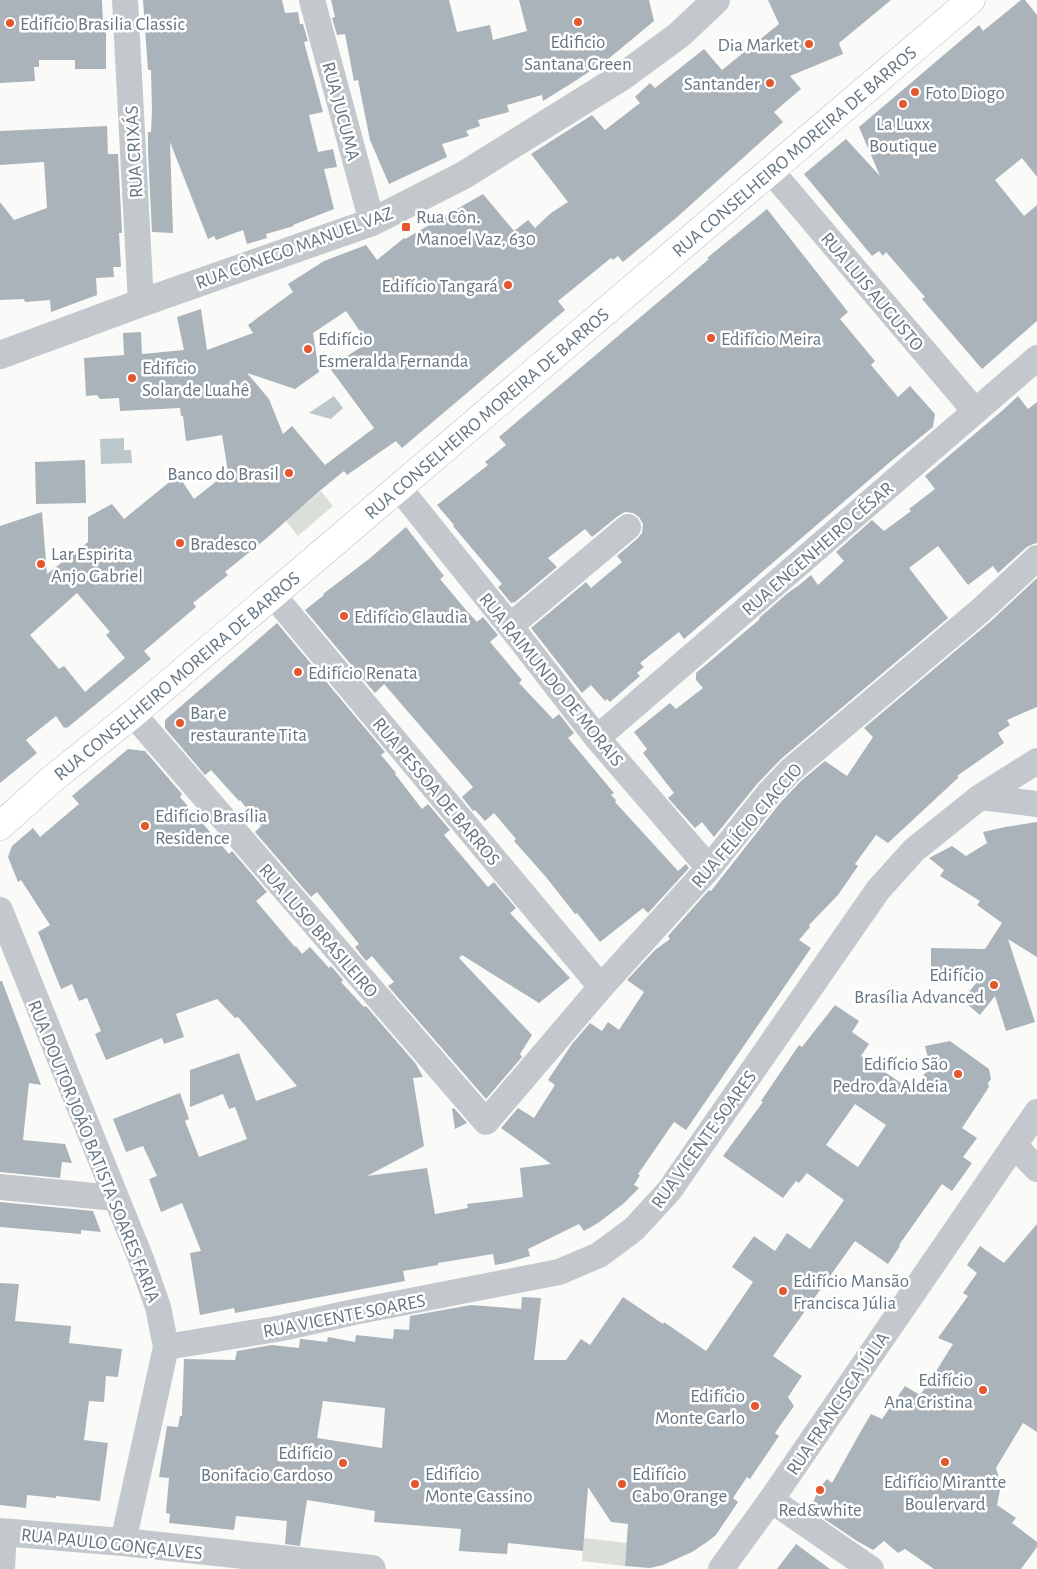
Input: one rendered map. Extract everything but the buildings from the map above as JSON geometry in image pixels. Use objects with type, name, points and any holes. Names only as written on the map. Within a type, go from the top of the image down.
[{"type":"main road","name":"RUA CONSELHEIRO MOREIRA DE BARROS","points":[[0,826],[51,780],[133,714],[971,0]]},
{"type":"street","name":"RUA CRIXÁS","points":[[125,0],[141,303]]},
{"type":"street","name":"RUA JUCUMA","points":[[312,0],[372,222]]},
{"type":"street","name":"RUA CÔNEGO MANUEL VAZ","points":[[0,355],[372,222],[464,175],[623,76],[679,35],[716,0]]},
{"type":"street","name":"RUA LUIS AUGUSTO","points":[[771,171],[976,411]]},
{"type":"street","name":"RUA ENGENHEIRO CÉSAR","points":[[597,738],[1037,358]]},
{"type":"street","name":"RUA RAIMUNDO DE MORAIS","points":[[399,488],[597,738],[709,868]]},
{"type":"street","points":[[510,626],[628,526]]},
{"type":"street","name":"RUA FELÍCIO CIACCIO","points":[[486,1122],[601,987],[709,868],[769,793],[791,770],[981,610],[1037,558]]},
{"type":"street","name":"RUA PESSOA DE BARROS","points":[[273,595],[601,987]]},
{"type":"street","name":"RUA LUSO BRASILEIRO","points":[[133,714],[486,1122]]},
{"type":"street","name":"RUA VICENTE SOARES","points":[[166,1347],[282,1328],[559,1272],[599,1255],[634,1230],[669,1191],[878,890],[914,850],[980,797],[1037,761]]},
{"type":"street","points":[[980,797],[1037,804]]},
{"type":"street","name":"RUA DOUTOR JOÃO BATISTA SOARES FARIA","points":[[0,910],[141,1259],[158,1307],[166,1347],[123,1542]]},
{"type":"street","name":"RUA FRANCISCA JÚLIA","points":[[721,1569],[771,1500],[1037,1112]]},
{"type":"street","points":[[1014,1145],[1037,1169]]},
{"type":"street","points":[[0,1187],[115,1198]]},
{"type":"street","points":[[771,1500],[871,1569]]},
{"type":"street","points":[[2,1532],[2,1569]]},
{"type":"street","name":"RUA PAULO GONÇALVES","points":[[2,1532],[123,1542],[254,1563],[372,1569]]},
{"type":"shaded area","points":[[334,396],[343,408],[331,419],[309,413]]},
{"type":"shaded area","points":[[124,438],[124,450],[131,450],[132,463],[101,464],[100,439]]},
{"type":"shaded area","points":[[321,491],[333,506],[298,536],[286,521]]},
{"type":"shaded area","points":[[584,1538],[627,1543],[625,1566],[582,1561]]},
{"type":"place","name":"Edificio Santana Green","points":[[578,22]]},
{"type":"place","name":"Edifício Brasilia Classic","points":[[10,23]]},
{"type":"place","name":"Dia Market","points":[[809,44]]},
{"type":"place","name":"Santander","points":[[770,83]]},
{"type":"place","name":"Foto Diogo","points":[[915,92]]},
{"type":"place","name":"La Luxx Boutique","points":[[903,104]]},
{"type":"place","name":"Rua Côn. Manoel Vaz, 630","points":[[406,227]]},
{"type":"place","name":"Edifício Tangará","points":[[508,285]]},
{"type":"place","name":"Edifício Meira","points":[[711,338]]},
{"type":"place","name":"Edifício Esmeralda Fernanda","points":[[308,349]]},
{"type":"place","name":"Edifício Solar de Luahê","points":[[132,378]]},
{"type":"place","name":"Banco do Brasil","points":[[289,473]]},
{"type":"place","name":"Bradesco","points":[[180,543]]},
{"type":"place","name":"Lar Espirita Anjo Gabriel","points":[[41,564]]},
{"type":"place","name":"Edifício Claudia","points":[[344,616]]},
{"type":"place","name":"Edifício Renata","points":[[298,672]]},
{"type":"place","name":"Bar e restaurante Tita","points":[[180,723]]},
{"type":"place","name":"Edifício Brasília Residence","points":[[145,826]]},
{"type":"place","name":"Edifício Brasília Advanced","points":[[994,985]]},
{"type":"place","name":"Edifício São Pedro da Aldeia","points":[[958,1074]]},
{"type":"place","name":"Edifício Mansão Francisca Júlia","points":[[783,1291]]},
{"type":"place","name":"Edifício Ana Cristina","points":[[983,1390]]},
{"type":"place","name":"Edifício Monte Carlo","points":[[755,1406]]},
{"type":"place","name":"Edifício Mirantte Boulervard","points":[[945,1462]]},
{"type":"place","name":"Edifício Bonifacio Cardoso","points":[[343,1463]]},
{"type":"place","name":"Edifício Monte Cassino","points":[[415,1484]]},
{"type":"place","name":"Edifício Cabo Orange","points":[[622,1484]]},
{"type":"place","name":"Red&white","points":[[820,1490]]}]
